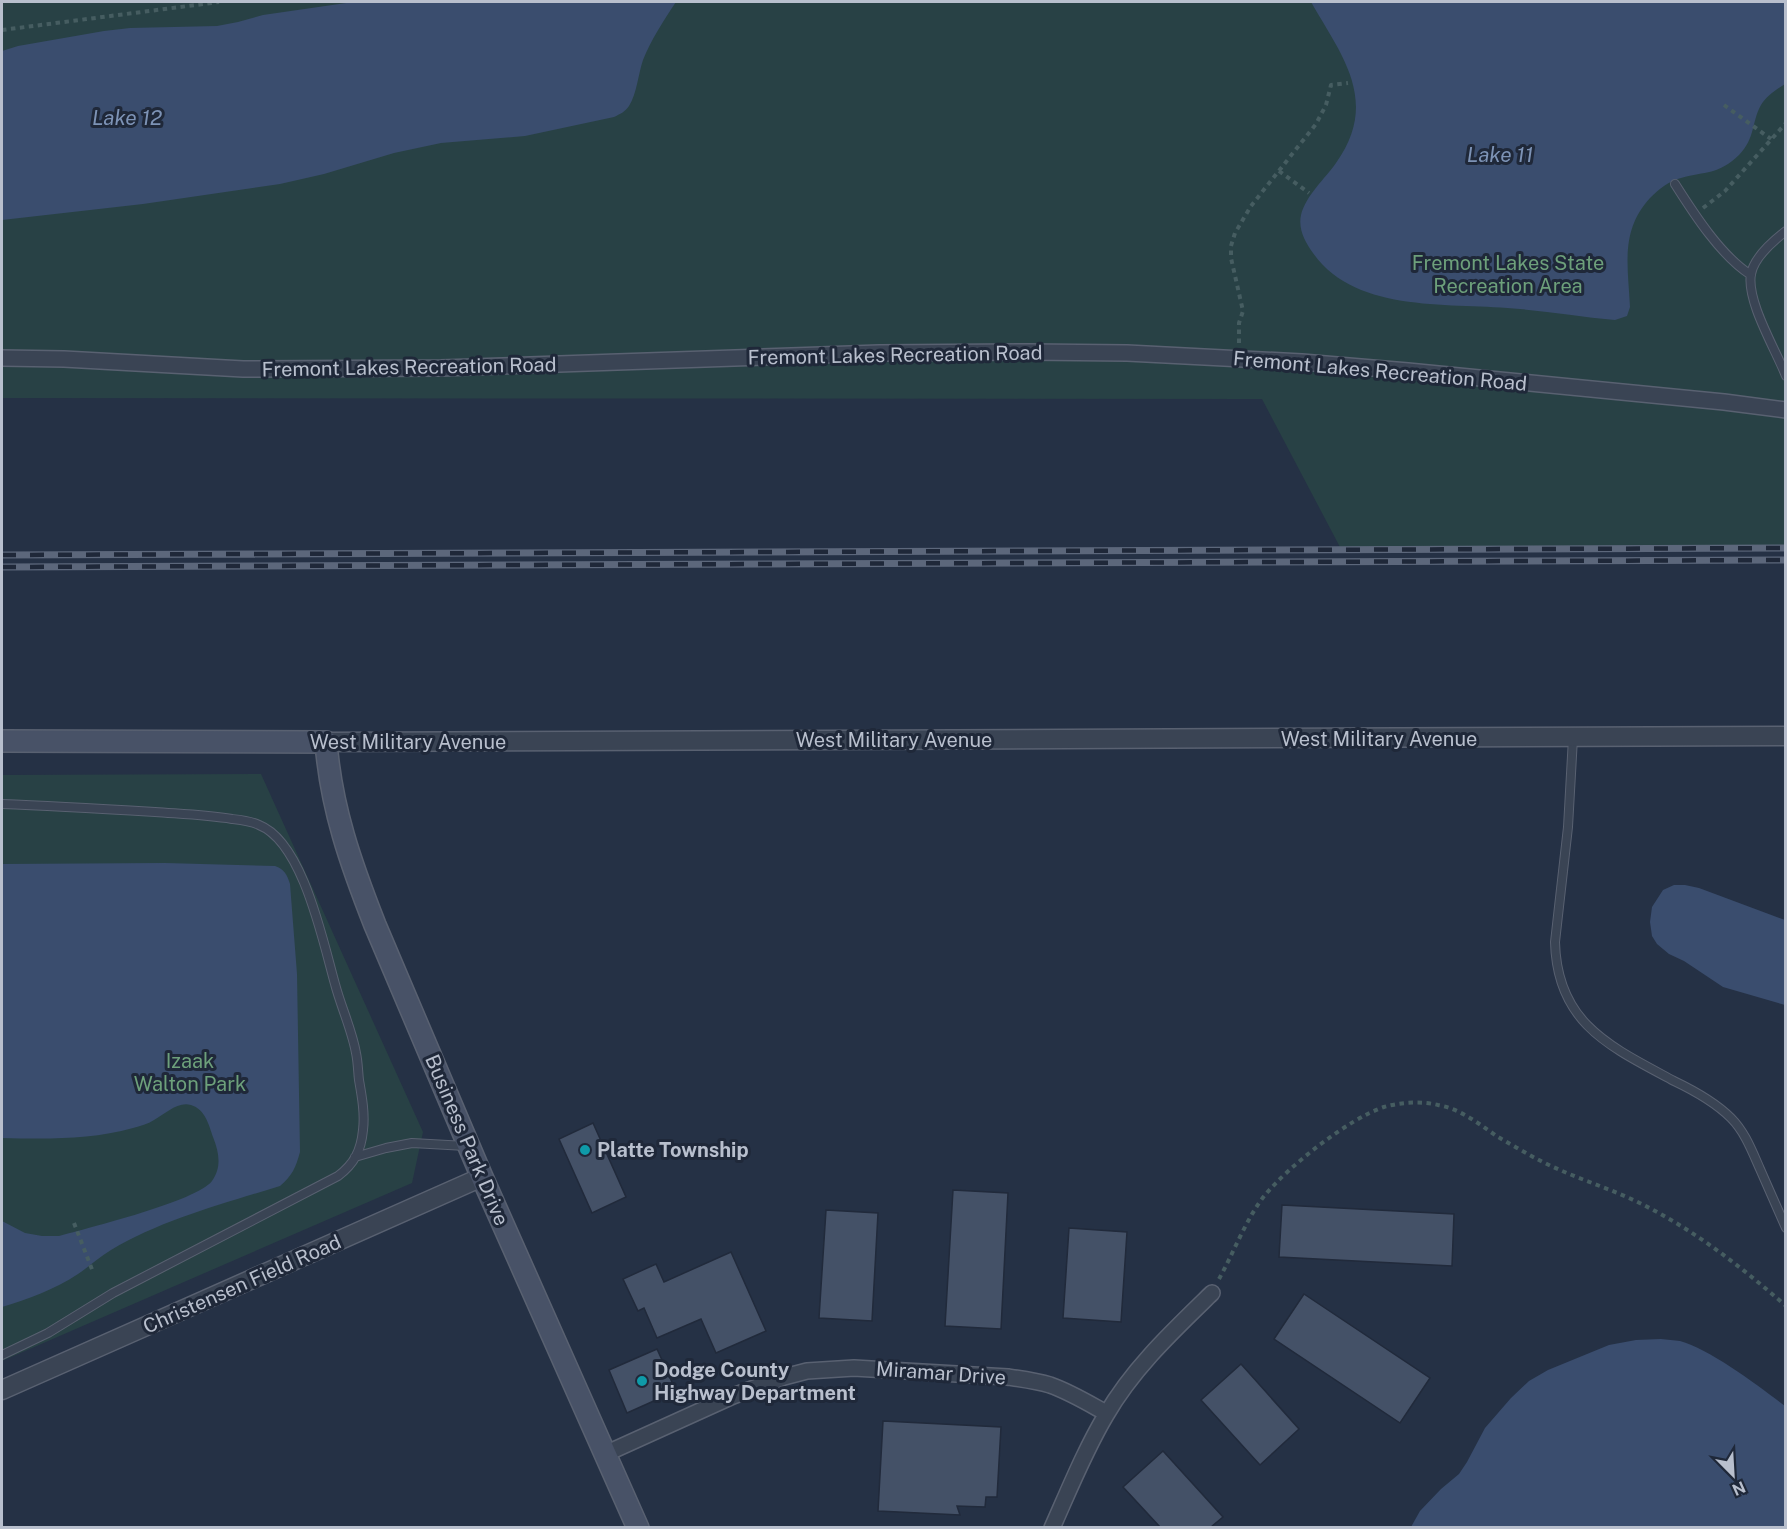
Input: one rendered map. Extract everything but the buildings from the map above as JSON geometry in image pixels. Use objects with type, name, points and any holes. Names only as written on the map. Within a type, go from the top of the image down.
[{"type":"main road","name":"West Military Avenue","points":[[2,741],[326,742]]},
{"type":"main road","name":"Business Park Drive","points":[[326,742],[334,804],[359,884],[482,1177],[638,1527]]},
{"type":"street","name":"Fremont Lakes Recreation Road","points":[[2,358],[64,359],[243,369],[441,368],[957,352],[1116,353],[1302,362],[1408,371],[1785,410]]},
{"type":"street","name":"West Military Avenue","points":[[326,742],[1785,736]]},
{"type":"street","name":"Christensen Field Road","points":[[2,1390],[482,1177]]},
{"type":"street","points":[[1052,1527],[1106,1413],[1156,1350],[1212,1293]]},
{"type":"street","name":"Miramar Drive","points":[[605,1454],[752,1389],[784,1377],[831,1368],[1031,1380],[1066,1392],[1106,1413]]},
{"type":"lane","points":[[1675,184],[1695,214],[1735,264],[1751,275]]},
{"type":"lane","points":[[1785,231],[1761,256],[1751,275],[1754,299],[1785,375]]},
{"type":"lane","points":[[1573,738],[1568,826],[1555,942],[1555,958],[1560,983],[1575,1010],[1598,1037],[1627,1056],[1696,1092],[1722,1109],[1733,1120],[1747,1140],[1785,1228]]},
{"type":"lane","points":[[2,804],[208,815],[259,825],[271,832],[283,844],[310,896],[356,1053],[363,1101],[363,1129],[360,1144],[348,1168],[338,1176],[122,1288],[48,1333],[2,1355]]},
{"type":"lane","points":[[355,1157],[412,1143],[469,1147]]},
{"type":"path","points":[[2,30],[219,2]]},
{"type":"path","points":[[1239,359],[1239,323],[1243,311],[1231,258],[1231,246],[1241,221],[1316,124],[1326,105],[1330,85],[1348,83]]},
{"type":"path","points":[[1724,105],[1771,139]]},
{"type":"path","points":[[1695,214],[1725,191],[1785,123]]},
{"type":"path","points":[[1279,171],[1309,193]]},
{"type":"path","points":[[1212,1293],[1264,1196],[1295,1165],[1364,1116],[1401,1103],[1419,1103],[1437,1104],[1460,1112],[1541,1161],[1630,1199],[1668,1219],[1743,1269],[1785,1306]]},
{"type":"path","points":[[74,1223],[93,1272]]},
{"type":"green space","name":"Fremont Lakes State Recreation Area","points":[[2,2],[1785,2],[1785,548],[1341,549],[1262,399],[2,398]]},
{"type":"green space","name":"Izaak Walton Park","points":[[261,774],[423,1132],[412,1183],[2,1361],[2,775]]},
{"type":"water","name":"Lake 12","points":[[353,2],[676,2],[646,53],[629,106],[614,117],[525,136],[441,143],[394,153],[324,174],[280,184],[143,204],[2,220],[2,51],[18,46],[104,31],[130,28],[217,26],[263,15]]},
{"type":"water","name":"Lake 11","points":[[1311,2],[1785,2],[1785,84],[1775,90],[1761,105],[1751,136],[1739,155],[1718,169],[1668,183],[1640,210],[1630,236],[1628,249],[1630,307],[1627,316],[1615,320],[1520,309],[1408,302],[1354,287],[1332,273],[1313,253],[1303,235],[1300,220],[1303,208],[1311,194],[1336,163],[1349,140],[1355,119],[1356,99],[1344,60]]},
{"type":"water","points":[[165,863],[275,866],[283,870],[288,877],[297,974],[300,1152],[297,1162],[291,1175],[280,1186],[194,1213],[130,1239],[60,1285],[2,1307],[2,1221],[25,1233],[59,1236],[141,1213],[186,1197],[202,1189],[215,1176],[218,1154],[208,1123],[200,1110],[186,1104],[176,1106],[147,1124],[101,1135],[35,1139],[2,1138],[2,864]]},
{"type":"water","points":[[1674,885],[1699,888],[1785,920],[1785,1005],[1723,987],[1684,961],[1669,954],[1657,944],[1652,936],[1650,922],[1652,907],[1663,890]]},
{"type":"water","points":[[1636,1340],[1680,1341],[1706,1352],[1785,1406],[1785,1527],[1411,1527],[1420,1511],[1459,1474],[1485,1428],[1529,1381],[1548,1370],[1609,1345]]},
{"type":"railway","points":[[2,555],[1786,548]]},
{"type":"railway","points":[[2,567],[1786,560]]},
{"type":"place","name":"Platte Township","points":[[585,1150]]},
{"type":"place","name":"Dodge County Highway Department","points":[[642,1381]]}]
